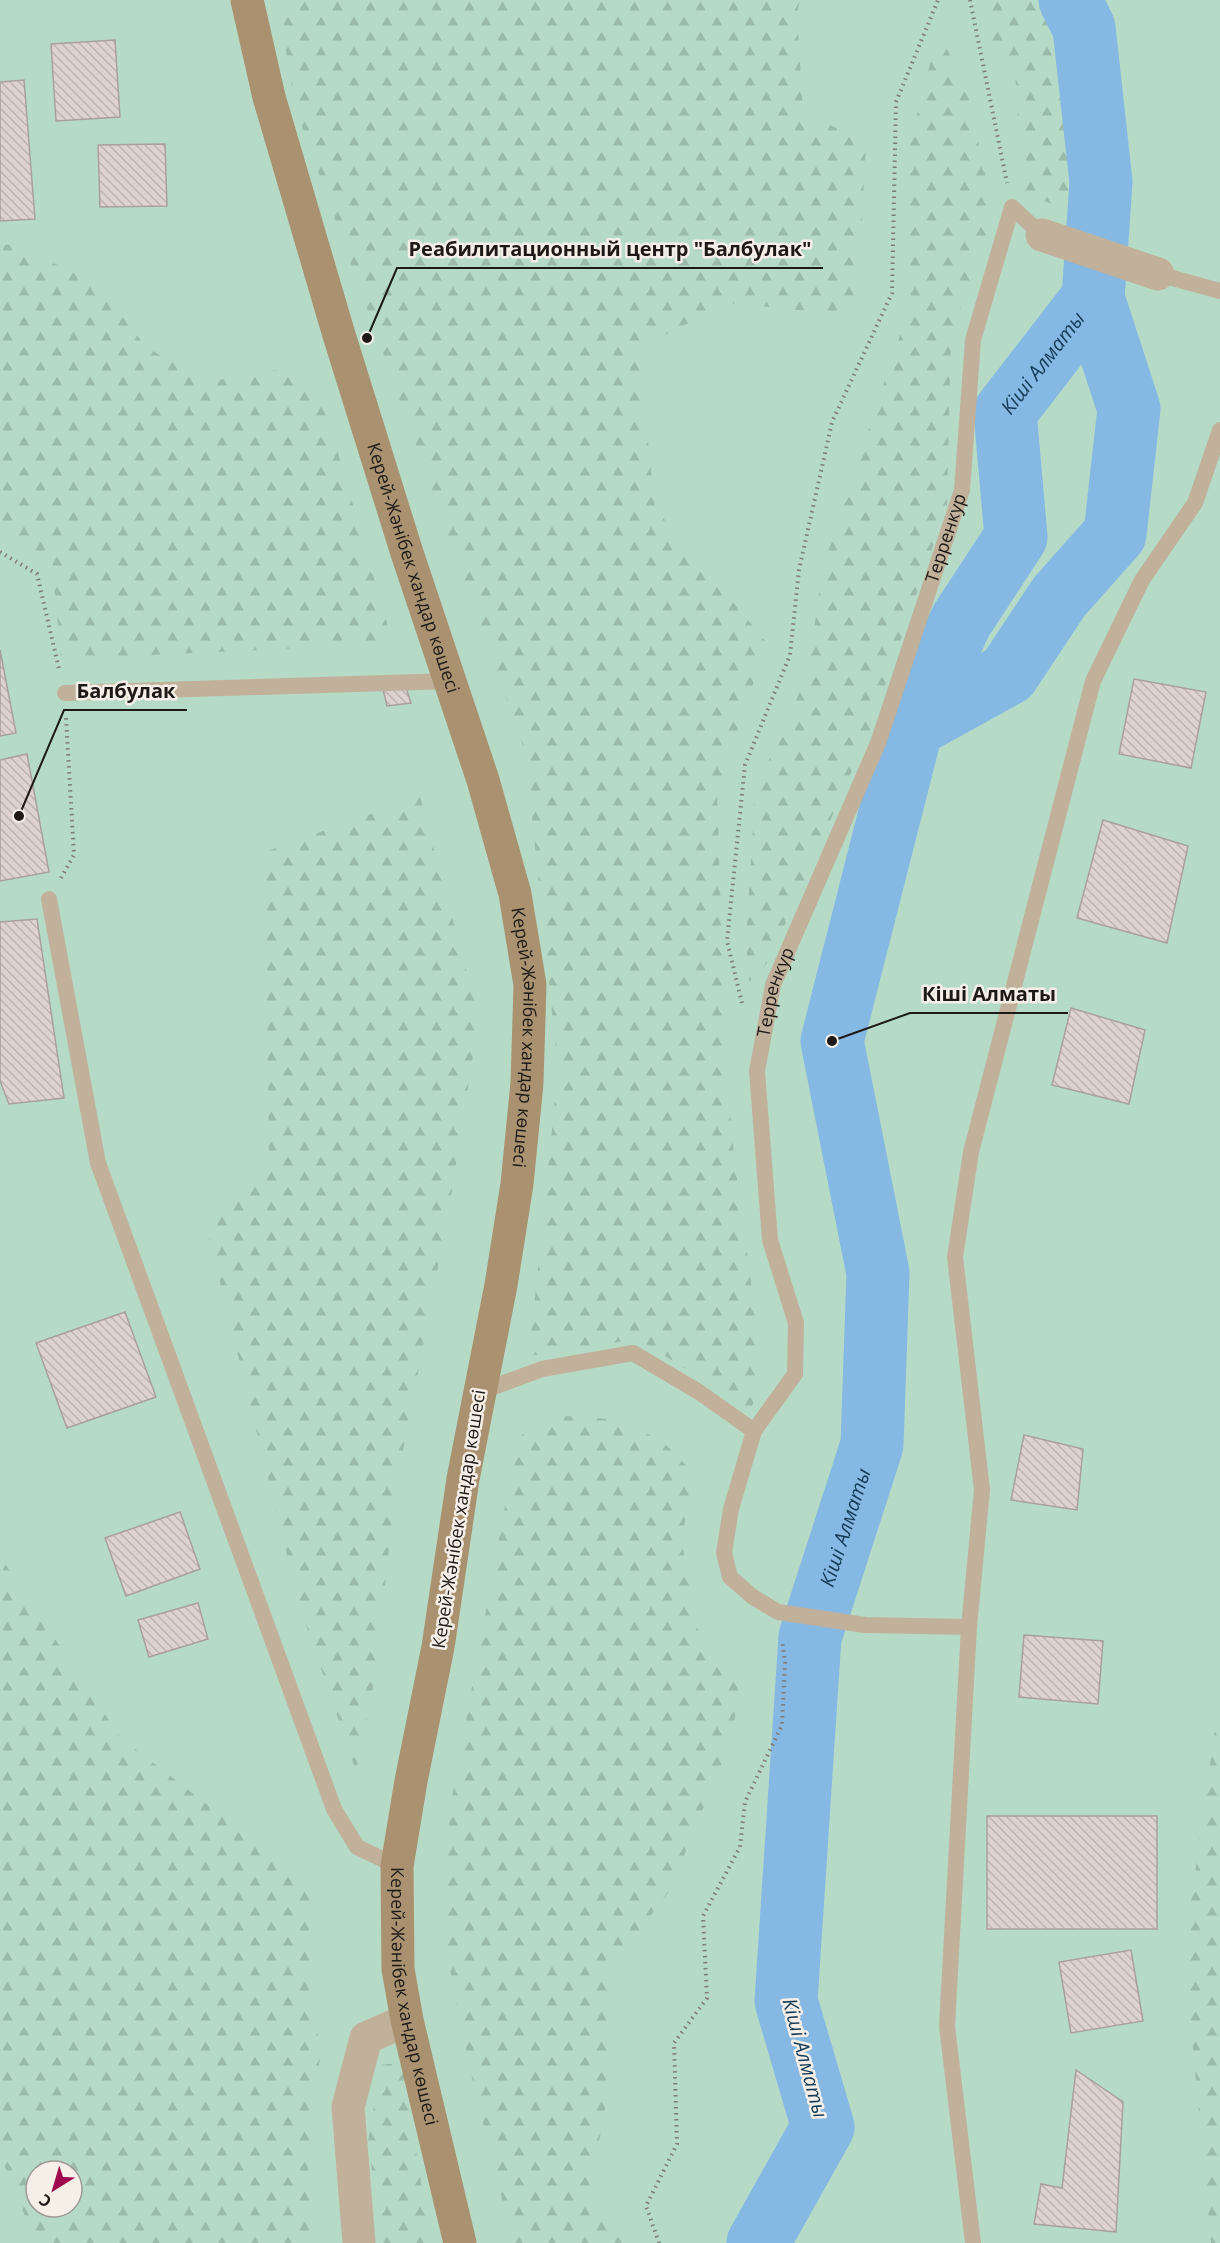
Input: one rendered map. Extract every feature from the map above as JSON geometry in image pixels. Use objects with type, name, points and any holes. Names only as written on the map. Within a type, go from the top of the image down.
[{"type":"main road","name":"Керей-Жәнібек хандар көшесі","points":[[247,0],[269,97],[336,324],[407,553],[483,780],[515,894],[530,985],[527,1083],[518,1185],[463,1479],[438,1647],[411,1781],[397,1866],[398,1969],[407,2020],[460,2243]]},
{"type":"street","points":[[1042,235],[1158,274]]},
{"type":"street","points":[[359,2243],[348,2107],[366,2038],[407,2020]]},
{"type":"lane","points":[[1012,207],[1042,235]]},
{"type":"lane","name":"Терренкур","points":[[778,1612],[753,1597],[730,1577],[724,1553],[731,1509],[754,1431],[795,1374],[796,1323],[770,1240],[757,1071],[773,985],[878,743],[962,489],[973,340],[1012,207]]},
{"type":"lane","points":[[1158,274],[1220,291]]},
{"type":"lane","points":[[971,2236],[947,2026],[969,1627],[982,1490],[955,1257],[971,1152],[1093,681],[1142,580],[1195,503],[1220,430]]},
{"type":"lane","points":[[65,693],[451,681]]},
{"type":"lane","points":[[49,899],[98,1163],[334,1809],[357,1846],[397,1866]]},
{"type":"lane","points":[[480,1392],[542,1369],[633,1353],[699,1392],[754,1431]]},
{"type":"lane","points":[[778,1612],[865,1625],[969,1627]]},
{"type":"path","points":[[742,1006],[727,941],[745,765],[790,655],[799,570],[832,422],[891,293],[896,102],[938,0]]},
{"type":"path","points":[[970,0],[1012,207]]},
{"type":"path","points":[[0,552],[37,574],[65,693],[74,855],[49,899]]},
{"type":"path","points":[[659,2243],[646,2206],[677,2144],[674,2043],[708,1998],[704,1916],[740,1847],[746,1802],[782,1725],[785,1663],[778,1612]]},
{"type":"green space","points":[[0,0],[1220,0],[1220,2243],[0,2243]]},
{"type":"green space","points":[[284,0],[590,0],[591,16],[602,0],[800,0],[797,14],[803,111],[866,143],[857,316],[729,303],[641,347],[643,393],[655,508],[767,643],[717,791],[726,1067],[734,1156],[763,1371],[751,1410],[638,1339],[529,1356],[558,1070],[525,751],[295,107],[284,38]]},
{"type":"green space","points":[[985,0],[1045,0],[1065,34],[1079,171],[1060,208],[1023,191],[1015,71],[991,41]]},
{"type":"green space","points":[[938,32],[966,85],[994,215],[951,336],[947,505],[869,732],[769,961],[749,982],[746,942],[755,791],[807,676],[823,567],[911,302],[908,149]]},
{"type":"green space","points":[[0,244],[11,245],[69,270],[107,297],[146,347],[207,382],[282,369],[319,387],[393,644],[61,659],[52,559],[0,531]]},
{"type":"green space","points":[[420,796],[479,1018],[448,1215],[395,1493],[375,1677],[356,1771],[299,1604],[207,1229],[269,1159],[265,852]]},
{"type":"green space","points":[[547,1415],[610,1419],[660,1439],[692,1471],[682,1542],[696,1627],[743,1681],[729,1745],[670,1890],[612,1967],[611,2076],[590,2191],[626,2243],[513,2243],[474,2087],[444,1941],[449,1814],[517,1439]]},
{"type":"green space","points":[[0,1556],[120,1737],[310,1884],[309,2000],[321,2048],[308,2164],[311,2243],[36,2243],[26,2219],[84,2219],[84,2159],[24,2159],[24,2214],[0,2155]]},
{"type":"green space","points":[[1220,1693],[1220,2243],[1211,2243],[1184,1952]]},
{"type":"green space","points":[[403,2062],[430,2243],[382,2243],[368,2141],[381,2065]]},
{"type":"building","points":[[115,40],[120,117],[56,121],[51,44]]},
{"type":"building","points":[[24,80],[35,219],[0,221],[0,82]]},
{"type":"building","points":[[165,144],[167,206],[100,207],[98,145]]},
{"type":"building","points":[[0,650],[16,733],[0,736]]},
{"type":"building","points":[[1134,679],[1206,692],[1191,768],[1119,754]]},
{"type":"building","points":[[406,688],[411,703],[387,706],[383,689]]},
{"type":"building","points":[[27,754],[49,872],[0,881],[0,760]]},
{"type":"building","points":[[1103,820],[1188,846],[1167,943],[1077,918]]},
{"type":"building","points":[[37,919],[64,1098],[9,1104],[0,1081],[0,922]]},
{"type":"building","points":[[1071,1008],[1145,1030],[1129,1104],[1052,1085]]},
{"type":"building","points":[[125,1312],[156,1397],[67,1428],[36,1343]]},
{"type":"building","points":[[1024,1435],[1083,1449],[1077,1510],[1011,1500]]},
{"type":"building","points":[[180,1512],[200,1569],[126,1596],[105,1538]]},
{"type":"building","points":[[198,1603],[208,1639],[149,1657],[138,1620]]},
{"type":"building","points":[[1024,1635],[1103,1641],[1098,1704],[1019,1697]]},
{"type":"building","points":[[987,1816],[1157,1816],[1157,1929],[987,1929]]},
{"type":"building","points":[[1131,1950],[1143,2021],[1071,2033],[1059,1962]]},
{"type":"building","points":[[1076,2070],[1123,2102],[1116,2232],[1034,2224],[1041,2184],[1062,2188]]},
{"type":"waterway","name":"Кіші Алматы","points":[[758,2243],[823,2127],[786,2001],[810,1637],[872,1445],[878,1273],[832,1041],[912,727],[961,621],[1016,537],[1005,412],[1093,298],[1101,182],[1084,28],[1070,0]]},
{"type":"waterway","points":[[912,727],[1008,674],[1059,597],[1115,534],[1129,409],[1093,298]]},
{"type":"place","name":"Реабилитационный центр \"Балбулак\"","points":[[367,338]]},
{"type":"place","name":"Балбулак","points":[[19,816]]},
{"type":"place","name":"Кіші Алматы","points":[[832,1041]]}]
